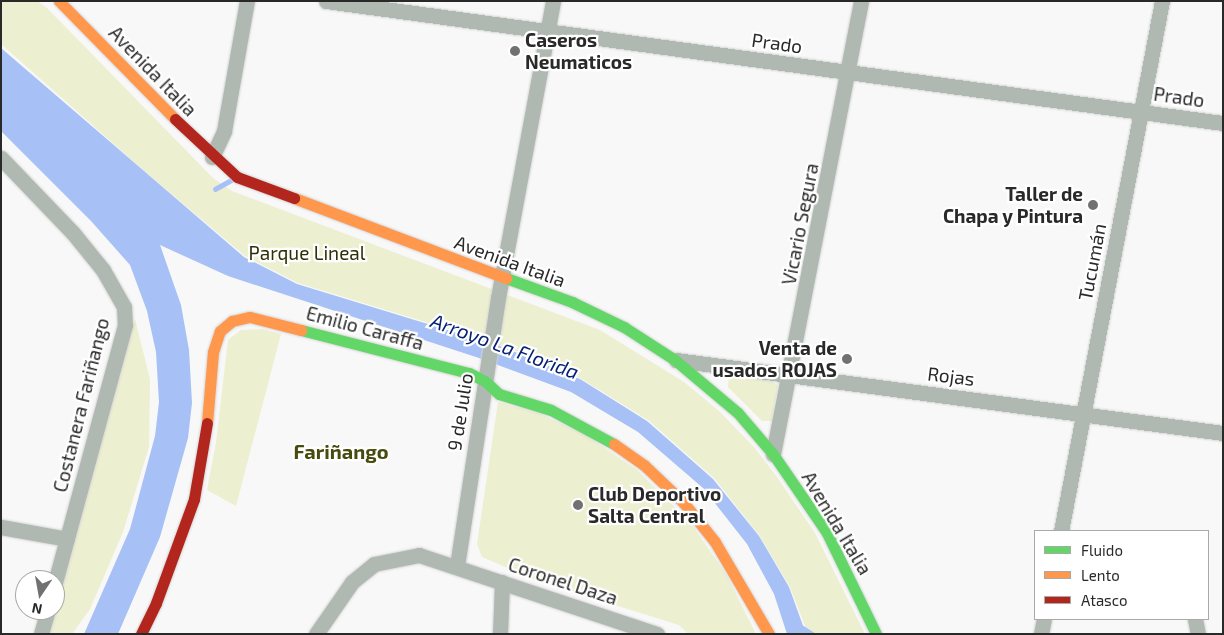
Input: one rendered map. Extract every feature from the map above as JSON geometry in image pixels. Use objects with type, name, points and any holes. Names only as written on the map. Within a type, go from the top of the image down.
[{"type":"main road","name":"Avenida Italia","points":[[59,1],[212,157],[237,177],[254,186],[572,302],[624,327],[675,360],[738,413],[773,454],[827,534],[876,634]]},
{"type":"main road","name":"Emilio Caraffa","points":[[140,634],[156,603],[194,499],[204,452],[213,352],[220,331],[232,321],[250,317],[469,373],[485,381],[498,394],[572,420],[644,465],[683,502],[715,542],[769,634]]},
{"type":"street","points":[[212,157],[224,131],[247,1]]},
{"type":"street","name":"Prado","points":[[326,1],[850,74],[1223,123]]},
{"type":"street","name":"9 de Julio","points":[[457,566],[502,276],[553,1]]},
{"type":"street","name":"Vicario Segura","points":[[773,454],[791,376],[850,74],[861,1]]},
{"type":"street","name":"Tucumán","points":[[1061,530],[1162,1]]},
{"type":"street","name":"Costanera Fariñango","points":[[1,158],[73,233],[118,292],[124,307],[125,325],[59,570]]},
{"type":"street","name":"Rojas","points":[[675,360],[1223,434]]},
{"type":"street","points":[[1,527],[67,539]]},
{"type":"street","points":[[316,634],[352,582],[374,564],[419,555],[457,566]]},
{"type":"street","name":"Coronel Daza","points":[[457,566],[657,634]]},
{"type":"street","points":[[500,634],[502,582]]},
{"type":"street","points":[[41,634],[45,620]]},
{"type":"street","points":[[1041,634],[1044,620]]},
{"type":"street","points":[[1195,620],[1198,634]]},
{"type":"green space","name":"Parque Lineal","points":[[1,1],[37,1],[47,8],[213,178],[232,191],[600,330],[684,382],[718,410],[754,447],[777,477],[815,533],[865,634],[808,634],[790,587],[759,535],[714,478],[648,420],[580,378],[504,346],[298,283],[245,256],[142,169],[1,44]]},
{"type":"green space","points":[[135,319],[150,379],[149,447],[123,532],[90,609],[72,634],[50,634],[54,620],[65,620],[65,578]]},
{"type":"green space","points":[[262,329],[281,334],[236,506],[207,490],[216,443],[228,340],[241,330]]},
{"type":"green space","points":[[734,375],[769,380],[778,385],[772,421],[762,421],[728,387],[729,377]]},
{"type":"green space","name":"Club Deportivo Salta Central","points":[[498,402],[538,413],[584,434],[637,470],[690,522],[726,574],[756,634],[688,634],[679,625],[538,581],[482,557],[477,544]]},
{"type":"water","points":[[1,48],[244,257],[297,284],[503,347],[580,379],[647,421],[713,479],[759,536],[789,587],[806,634],[787,634],[774,594],[747,544],[703,488],[638,432],[571,392],[479,358],[228,276],[160,245],[181,305],[189,350],[192,403],[188,438],[160,537],[118,634],[84,634],[130,529],[155,436],[159,402],[156,352],[147,311],[130,265],[91,221],[1,131]]},
{"type":"waterway","points":[[215,189],[231,180]]},
{"type":"waterway","points":[[801,627],[812,634]]},
{"type":"traffic: fast","points":[[506,278],[572,302],[624,327],[675,360],[738,413],[773,454],[827,533],[876,634]]},
{"type":"traffic: fast","points":[[301,330],[469,373],[485,381],[499,394],[551,410],[614,444]]},
{"type":"traffic: slow","points":[[59,1],[175,119]]},
{"type":"traffic: slow","points":[[294,198],[506,278]]},
{"type":"traffic: slow","points":[[207,423],[213,352],[220,331],[232,321],[250,317],[301,330]]},
{"type":"traffic: slow","points":[[614,444],[644,465],[683,502],[715,542],[769,634]]},
{"type":"traffic: jam","points":[[175,119],[237,177],[294,198]]},
{"type":"traffic: jam","points":[[141,634],[156,603],[194,499],[207,423]]},
{"type":"place","name":"Caseros Neumaticos","points":[[515,51]]},
{"type":"place","name":"Taller de Chapa y Pintura","points":[[1093,205]]},
{"type":"place","name":"Venta de usados ROJAS","points":[[847,359]]},
{"type":"place","name":"Club Deportivo Salta Central","points":[[578,505]]},
{"type":"district","name":"Fariñango","points":[[341,451]]},
{"type":"water label","name":"Arroyo La Florida","points":[[505,346]]}]
